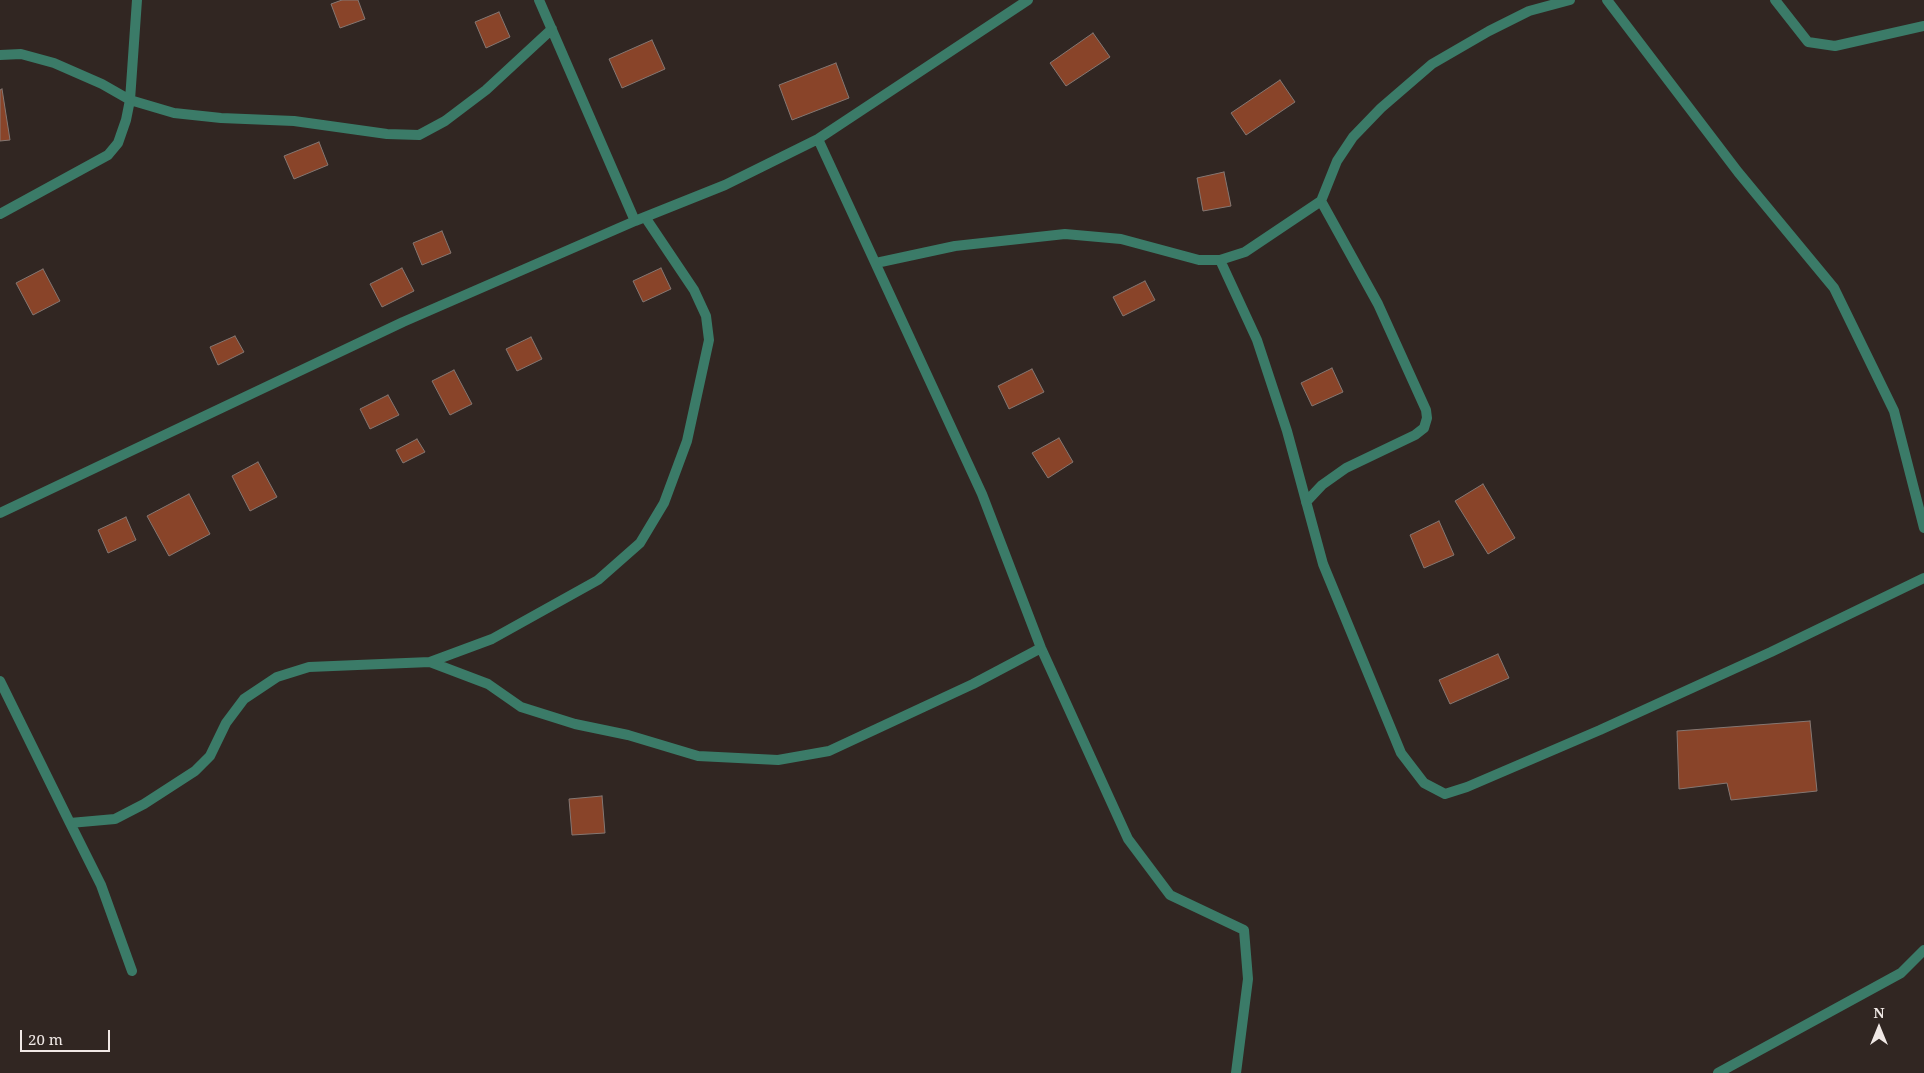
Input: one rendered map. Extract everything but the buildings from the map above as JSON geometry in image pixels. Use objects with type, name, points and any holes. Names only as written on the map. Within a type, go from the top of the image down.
[{"type":"street","points":[[0,214],[108,154],[118,143],[126,120],[130,100],[137,0]]},
{"type":"street","points":[[538,0],[635,221]]},
{"type":"street","points":[[0,513],[403,322],[635,221],[725,185],[818,139],[1028,0]]},
{"type":"street","points":[[876,264],[955,246],[1065,234],[1121,239],[1198,260],[1220,260],[1245,252],[1321,201],[1337,161],[1353,137],[1381,108],[1432,64],[1489,31],[1529,11],[1570,0]]},
{"type":"street","points":[[1607,0],[1738,172],[1834,288],[1894,411],[1924,528]]},
{"type":"street","points":[[1775,0],[1808,42],[1835,46],[1924,26]]},
{"type":"street","points":[[0,54],[21,54],[54,62],[102,84],[130,100],[174,113],[221,118],[294,121],[387,134],[419,135],[445,121],[486,90],[552,29]]},
{"type":"street","points":[[818,139],[982,494],[1041,648],[1128,839],[1170,895],[1244,930],[1248,979],[1236,1073]]},
{"type":"street","points":[[1306,502],[1322,485],[1346,468],[1424,428],[1427,418],[1426,410],[1378,304],[1321,201]]},
{"type":"street","points":[[70,824],[115,819],[144,804],[195,771],[210,756],[226,722],[244,699],[276,677],[309,667],[430,662],[492,639],[598,580],[640,543],[664,503],[688,441],[710,340],[706,316],[694,290],[646,217]]},
{"type":"street","points":[[1220,260],[1257,340],[1287,431],[1323,564],[1401,753],[1424,783],[1445,794],[1467,787],[1600,730],[1771,652],[1924,578]]},
{"type":"street","points":[[430,662],[488,684],[521,707],[575,724],[628,735],[698,756],[778,760],[829,751],[973,684],[1041,648]]},
{"type":"street","points":[[0,681],[101,885],[132,971]]},
{"type":"street","points":[[1718,1073],[1901,973],[1924,950]]}]
